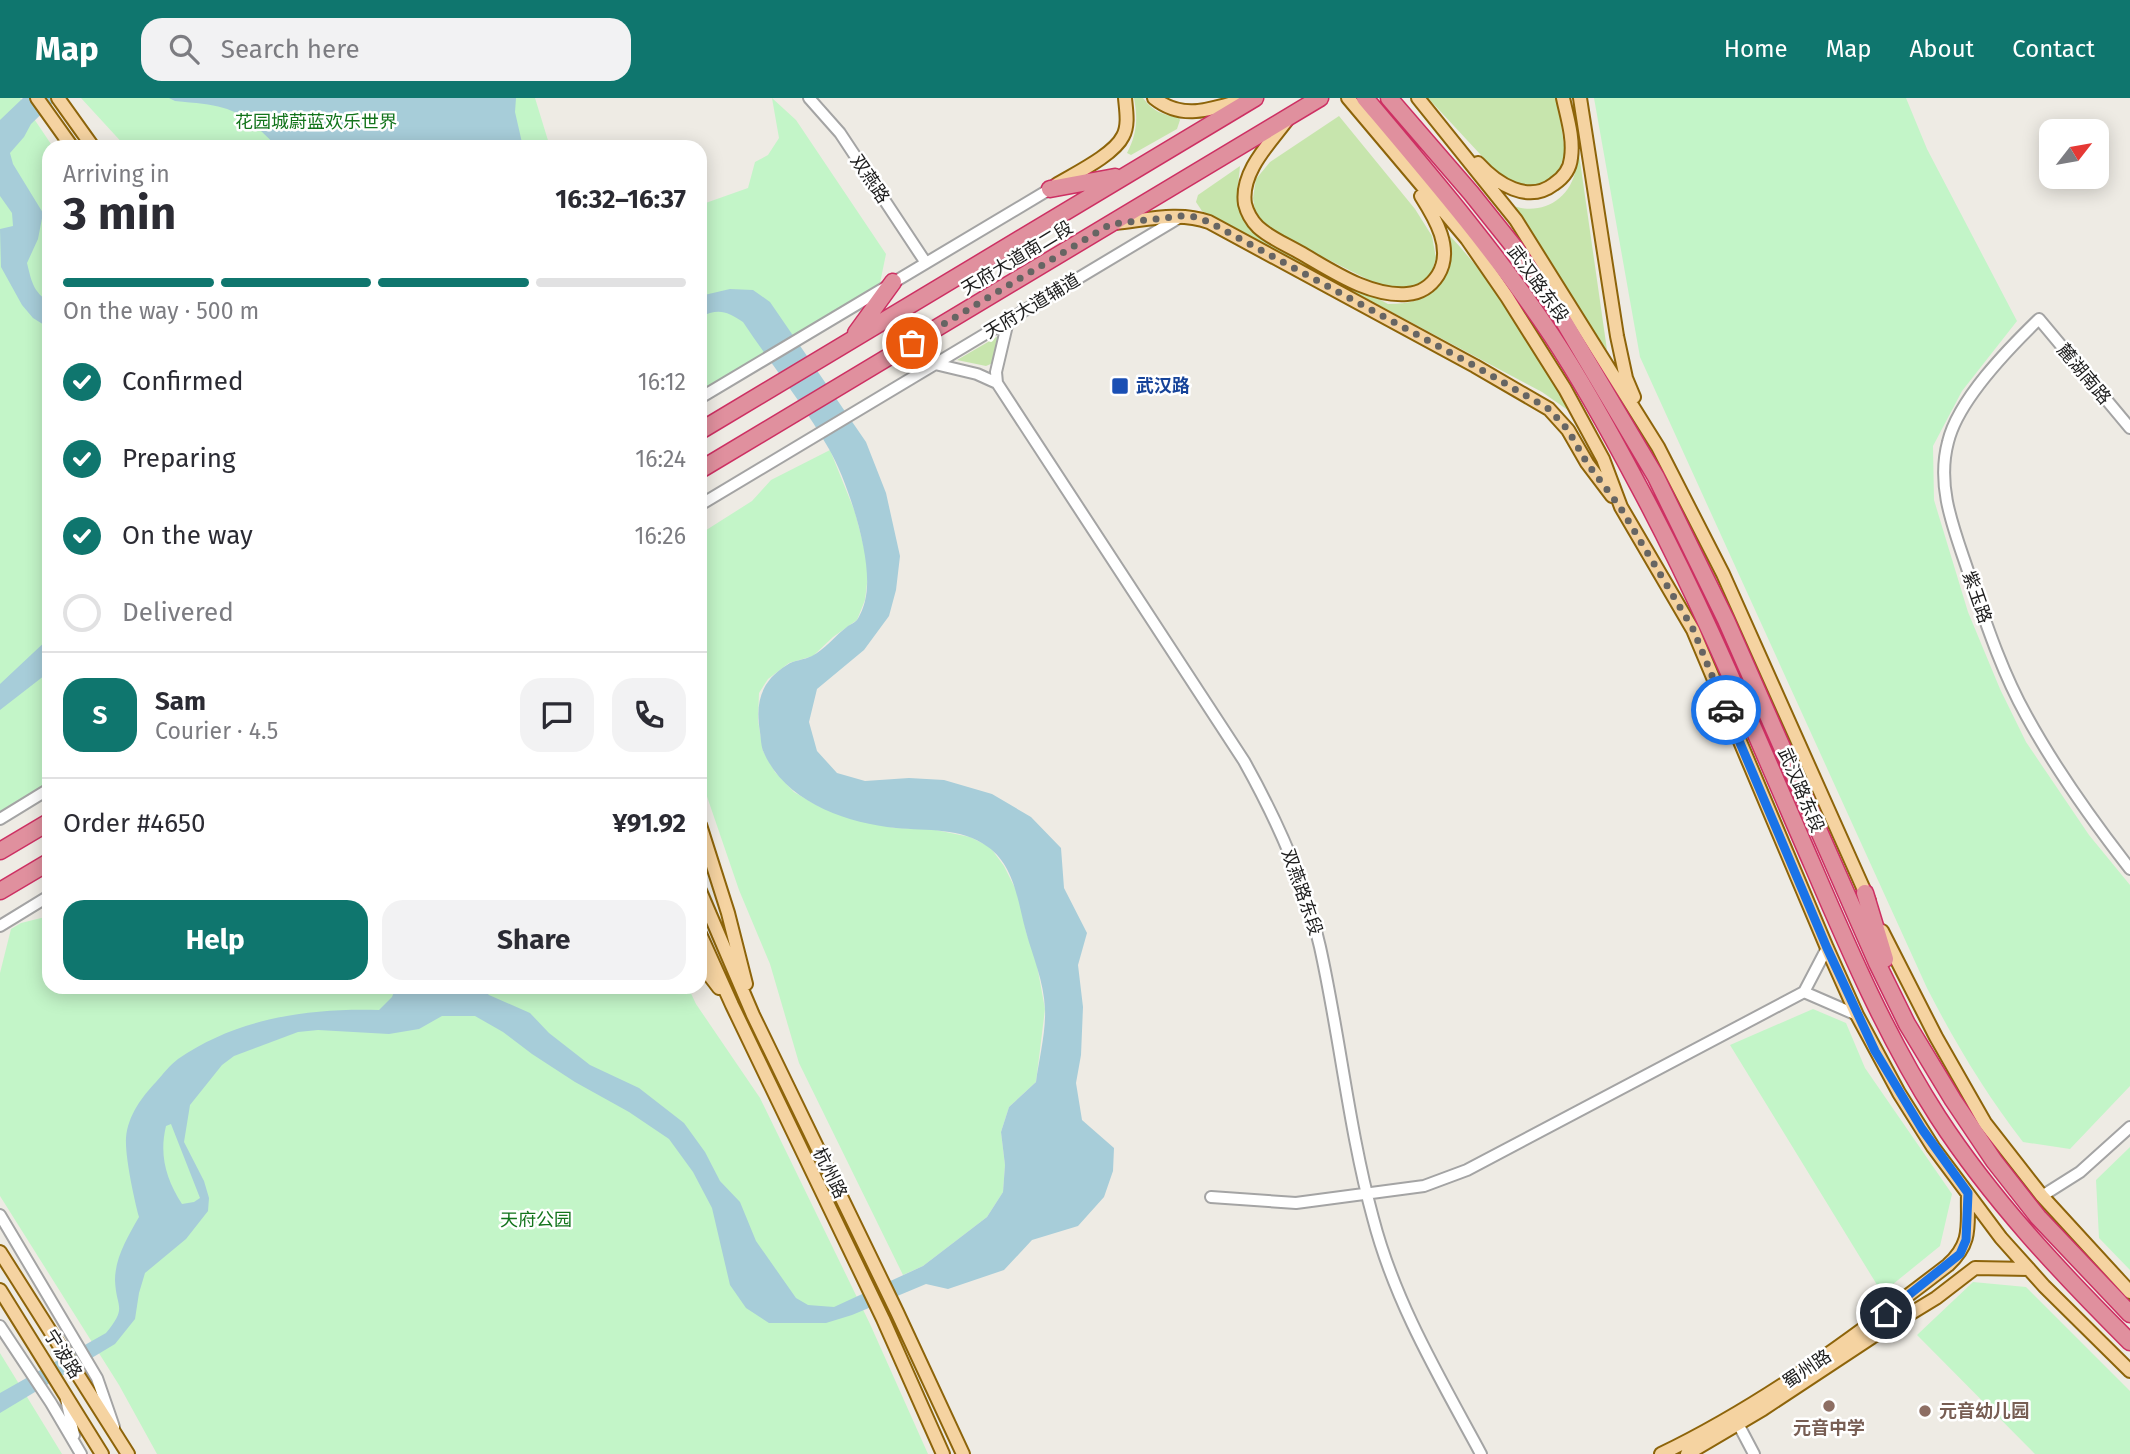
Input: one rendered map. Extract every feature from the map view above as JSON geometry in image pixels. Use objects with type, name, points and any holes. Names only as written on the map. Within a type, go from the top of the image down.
[{"type":"highway","name":"天府大道南二段","points":[[707,427],[1253,98]]},
{"type":"highway","name":"武汉路东段","points":[[1365,98],[1457,207],[1553,337],[1632,474],[1723,658],[1858,971],[1898,1050],[1939,1119],[2045,1256],[2130,1342]]},
{"type":"highway","name":"武汉路东段","points":[[1389,98],[1515,248],[1567,328],[1656,477],[1726,620],[1877,963],[1907,1024],[1953,1100],[1994,1161],[2038,1217],[2130,1314]]},
{"type":"highway","name":"天府大道南二段","points":[[707,467],[1319,99]]},
{"type":"highway","points":[[1050,189],[1128,174]]},
{"type":"highway","points":[[850,341],[893,282]]},
{"type":"highway","points":[[0,851],[42,826]]},
{"type":"highway","points":[[0,891],[42,866]]},
{"type":"highway","points":[[1865,893],[1907,1024]]},
{"type":"main road","points":[[37,98],[67,140]]},
{"type":"main road","points":[[58,98],[90,140]]},
{"type":"main road","points":[[1050,189],[1115,147],[1124,135],[1127,116],[1125,98]]},
{"type":"main road","points":[[1154,98],[1167,107],[1186,112],[1253,98]]},
{"type":"main road","points":[[1348,98],[1467,239],[1507,297],[1565,389],[1603,459],[1620,507]]},
{"type":"main road","points":[[1418,98],[1482,167],[1504,185],[1522,192],[1537,193],[1566,174],[1571,160],[1572,143],[1563,98]]},
{"type":"main road","points":[[1580,98],[1621,358],[1647,430]]},
{"type":"main road","points":[[1433,115],[1516,220],[1647,430],[1682,492],[1723,575],[1898,965],[1979,1112],[2042,1196],[2130,1292]]},
{"type":"main road","points":[[1291,116],[1249,175],[1245,205],[1250,217],[1271,236],[1340,275],[1376,290],[1409,294],[1423,290],[1433,283],[1444,257],[1436,220],[1397,157]]},
{"type":"main road","points":[[1111,224],[1182,216],[1196,217],[1228,231],[1549,409],[1568,430],[1587,463],[1620,507],[1693,629],[1827,948],[1857,1015],[1899,1093],[1933,1147],[2001,1238],[2130,1371]]},
{"type":"main road","points":[[707,847],[728,913],[753,1015]]},
{"type":"main road","name":"杭州路","points":[[707,907],[753,1015],[876,1266],[963,1454]]},
{"type":"main road","name":"杭州路","points":[[707,950],[883,1319],[943,1454]]},
{"type":"main road","points":[[707,972],[732,1005]]},
{"type":"main road","name":"蜀州路","points":[[1687,1454],[1865,1329],[1960,1254],[1966,1240],[1968,1193]]},
{"type":"main road","name":"宁波路","points":[[0,1252],[128,1454]]},
{"type":"main road","name":"蜀州路","points":[[1661,1454],[1736,1420],[1936,1298],[1975,1268],[2029,1269]]},
{"type":"main road","name":"宁波路","points":[[0,1290],[102,1454]]},
{"type":"street","name":"双燕路","points":[[809,98],[839,133],[926,263]]},
{"type":"street","points":[[707,394],[1050,189]]},
{"type":"street","name":"天府大道辅道","points":[[707,501],[1182,216]]},
{"type":"street","name":"麓湖南路","points":[[2039,319],[2130,428]]},
{"type":"street","name":"紫玉路","points":[[2039,319],[2013,344],[1956,419],[1944,460],[1947,508],[1989,631],[2025,713],[2081,805],[2130,869]]},
{"type":"street","points":[[935,364],[977,374],[997,383],[996,372],[1008,320]]},
{"type":"street","name":"双燕路东段","points":[[997,383],[1244,761],[1269,806],[1290,853],[1320,946],[1367,1195],[1386,1262],[1437,1373],[1481,1454]]},
{"type":"street","points":[[0,818],[42,793]]},
{"type":"street","points":[[0,926],[42,900]]},
{"type":"street","points":[[1211,1197],[1296,1203],[1424,1186],[1467,1170],[1804,992],[1827,948]]},
{"type":"street","points":[[1804,992],[1857,1015]]},
{"type":"street","points":[[2042,1196],[2080,1172],[2130,1127]]},
{"type":"street","name":"宁波路","points":[[0,1214],[97,1378],[117,1433]]},
{"type":"street","name":"宁波路","points":[[0,1326],[51,1403],[78,1450]]},
{"type":"street","points":[[65,1393],[78,1450]]},
{"type":"street","points":[[1736,1420],[1754,1454]]},
{"type":"green space","points":[[0,98],[20,98],[48,140],[42,140],[42,786],[0,811]]},
{"type":"green space","name":"花园城蔚蓝欢乐世界","points":[[81,98],[535,98],[548,140],[120,140]]},
{"type":"green space","points":[[772,98],[796,120],[886,254],[880,283],[707,386],[707,203],[748,188],[755,162],[768,155],[779,138]]},
{"type":"green space","points":[[1134,98],[1143,98],[1158,112],[1178,117],[1180,120],[1177,129],[1131,155],[1127,153],[1136,126]]},
{"type":"green space","points":[[1428,98],[1557,98],[1565,152],[1558,174],[1544,186],[1525,187],[1505,181]]},
{"type":"green space","points":[[1567,98],[1571,98],[1607,350],[1506,203],[1529,209],[1540,208],[1559,198],[1567,190],[1576,162]]},
{"type":"green space","points":[[1594,98],[1906,98],[1927,149],[2017,321],[1962,391],[1933,446],[1934,500],[1968,612],[2000,689],[2026,742],[2089,835],[2130,885],[2130,1086],[2070,1149],[2023,1142],[1984,1087],[1927,988],[1640,357]]},
{"type":"green space","points":[[1339,116],[1415,209],[1432,236],[1436,258],[1431,274],[1417,285],[1402,290],[1381,286],[1287,239],[1264,225],[1255,211],[1253,198],[1256,179],[1270,162]]},
{"type":"green space","points":[[1240,166],[1237,201],[1241,215],[1252,232],[1388,304],[1419,300],[1437,287],[1447,266],[1450,236],[1485,277],[1572,413],[1542,392],[1202,211],[1196,202],[1198,195]]},
{"type":"green space","points":[[1000,335],[993,363],[986,366],[957,360]]},
{"type":"green space","points":[[830,450],[855,512],[869,567],[865,600],[857,620],[813,656],[789,663],[768,679],[759,693],[758,720],[763,751],[775,772],[794,792],[818,806],[853,819],[895,828],[931,829],[970,837],[990,847],[1004,866],[1019,896],[1026,932],[1036,960],[1045,1009],[1036,1082],[1009,1107],[1001,1132],[1005,1165],[1003,1192],[987,1217],[923,1266],[903,1275],[799,1063],[770,964],[739,890],[707,796],[707,530],[752,501],[771,480]]},
{"type":"green space","name":"天府公园","points":[[42,918],[42,994],[691,994],[760,1098],[870,1324],[928,1454],[157,1454],[119,1385],[0,1196],[0,973],[11,929],[21,923]]},
{"type":"green space","points":[[1813,1009],[1846,1023],[1865,1068],[1952,1194],[1940,1246],[1882,1293],[1730,1045]]},
{"type":"green space","points":[[2130,1147],[2130,1270],[2099,1238],[2096,1180]]},
{"type":"green space","points":[[1973,1282],[2026,1287],[2130,1391],[2130,1454],[2035,1454],[1917,1335]]},
{"type":"green space","points":[[0,1353],[62,1454],[0,1454]]},
{"type":"water","points":[[23,98],[58,98],[31,124],[10,153],[13,164],[42,211],[38,239],[27,263],[36,290],[42,296],[42,324],[22,305],[1,267],[0,229],[13,226],[12,213],[0,196],[0,120]]},
{"type":"water","points":[[169,98],[516,98],[515,112],[521,140],[270,140],[253,124],[232,111]]},
{"type":"water","points":[[730,289],[753,290],[770,302],[866,442],[886,493],[900,556],[896,590],[889,616],[864,650],[817,689],[809,722],[817,751],[837,773],[865,781],[909,778],[944,780],[992,794],[1031,817],[1061,848],[1064,888],[1087,933],[1078,965],[1083,1007],[1081,1055],[1076,1083],[1082,1120],[1114,1148],[1113,1171],[1104,1197],[1078,1226],[1032,1240],[1004,1270],[948,1289],[926,1284],[826,1323],[769,1323],[746,1308],[730,1285],[712,1208],[693,1172],[669,1139],[629,1112],[575,1082],[503,1032],[475,1016],[442,1016],[419,1029],[389,1034],[318,1030],[298,1032],[234,1056],[222,1065],[190,1105],[184,1142],[204,1181],[209,1198],[208,1211],[186,1239],[145,1273],[135,1319],[115,1344],[0,1413],[0,1393],[106,1333],[117,1317],[117,1264],[139,1217],[127,1156],[127,1130],[141,1100],[167,1070],[178,1059],[201,1045],[249,1025],[274,1018],[326,1011],[379,1010],[393,994],[488,994],[530,1013],[549,1033],[590,1065],[639,1088],[684,1123],[705,1152],[720,1181],[740,1202],[756,1241],[796,1298],[808,1305],[834,1307],[923,1266],[987,1217],[1003,1192],[1005,1165],[1001,1132],[1009,1107],[1036,1082],[1045,1018],[1040,979],[1014,886],[997,855],[978,841],[955,833],[896,828],[838,815],[802,797],[787,785],[764,753],[758,711],[766,685],[778,671],[790,663],[816,654],[857,620],[865,601],[866,566],[858,523],[844,481],[829,449],[743,322],[732,315],[712,312],[707,314],[707,294]],"holes":[[[171,1124],[200,1198],[182,1204],[165,1166],[164,1137],[166,1126]]]},
{"type":"water","points":[[42,645],[42,677],[0,710],[0,684]]},
{"type":"way so far","points":[[912,343],[1111,224],[1182,216],[1209,222],[1549,409],[1568,430],[1587,463],[1620,507],[1693,629],[1726,710]]},
{"type":"place","name":"武汉路","points":[[1120,386]]},
{"type":"place","name":"元音中学","points":[[1829,1406]]},
{"type":"place","name":"元音幼儿园","points":[[1925,1411]]},
{"type":"route","points":[[1726,710],[1827,948],[1875,1051],[1933,1147],[1968,1193],[1966,1240],[1960,1254],[1886,1313]]}]
